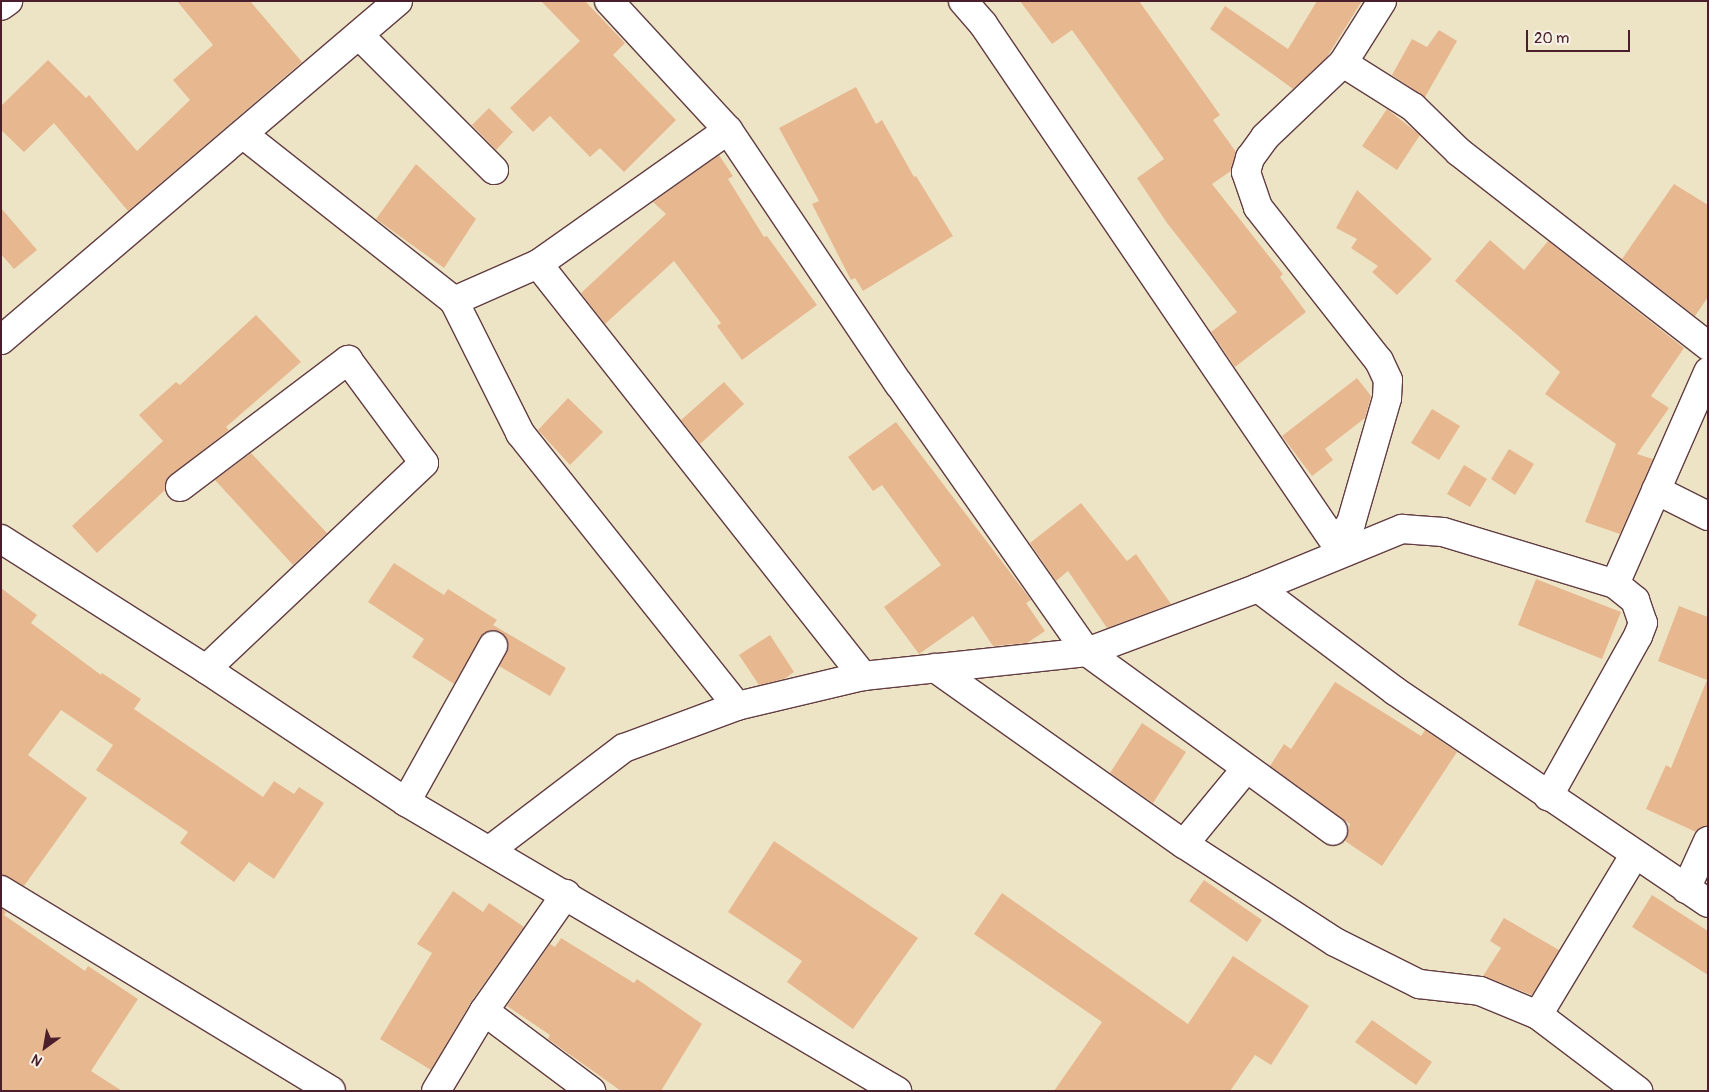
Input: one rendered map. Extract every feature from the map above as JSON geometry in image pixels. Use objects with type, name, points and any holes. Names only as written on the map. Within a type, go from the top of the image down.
[{"type":"street","points":[[1,6],[8,1]]},
{"type":"street","points":[[1,340],[244,135],[398,1]]},
{"type":"street","points":[[609,1],[728,130],[899,384],[1087,652],[1245,770],[1333,831]]},
{"type":"street","points":[[963,1],[983,24],[1339,548]]},
{"type":"street","points":[[1339,548],[1351,523],[1387,398],[1388,380],[1379,361],[1258,207],[1246,172],[1250,158],[1265,138],[1342,63],[1382,1]]},
{"type":"street","points":[[359,35],[494,170]]},
{"type":"street","points":[[1342,63],[1413,107],[1459,152],[1708,346]]},
{"type":"street","points":[[454,302],[538,264],[728,130]]},
{"type":"street","points":[[244,135],[454,302],[520,433],[737,706]]},
{"type":"street","points":[[538,264],[863,676]]},
{"type":"street","points":[[180,488],[348,360],[424,463],[206,669]]},
{"type":"street","points":[[1615,584],[1708,372]]},
{"type":"street","points":[[1656,490],[1708,516]]},
{"type":"street","points":[[490,850],[624,748],[737,706],[863,676],[1087,652],[1258,588],[1339,548],[1402,529],[1417,528],[1443,532],[1615,584],[1636,600],[1643,623],[1548,797]]},
{"type":"street","points":[[1,539],[206,669],[406,802],[566,894],[897,1091]]},
{"type":"street","points":[[1258,588],[1328,644],[1548,797],[1697,896],[1708,841]]},
{"type":"street","points":[[406,802],[494,646]]},
{"type":"street","points":[[935,668],[1184,844],[1335,942],[1398,976],[1440,988],[1480,990],[1538,1015],[1638,1091]]},
{"type":"street","points":[[1184,844],[1245,770]]},
{"type":"street","points":[[1538,1015],[1635,854]]},
{"type":"street","points":[[1,890],[331,1091]]},
{"type":"street","points":[[436,1091],[484,1011],[566,894]]},
{"type":"street","points":[[484,1011],[592,1091]]},
{"type":"building","points":[[177,1],[250,1],[302,62],[128,211],[54,123],[24,152],[1,130],[1,106],[48,60],[86,98],[89,95],[137,151],[190,100],[173,80],[213,45]]},
{"type":"building","points":[[541,1],[585,1],[625,43],[613,55],[676,120],[624,172],[600,148],[590,157],[550,116],[533,132],[510,108],[580,41]]},
{"type":"building","points":[[1020,1],[1139,1],[1220,115],[1213,120],[1236,152],[1231,171],[1212,184],[1283,274],[1280,277],[1306,312],[1235,367],[1211,332],[1237,312],[1167,223],[1137,178],[1164,159],[1072,30],[1052,44]]},
{"type":"building","points":[[1317,1],[1362,1],[1327,57],[1293,89],[1210,29],[1225,6],[1288,49]]},
{"type":"building","points":[[1439,30],[1457,41],[1425,97],[1392,75],[1412,39],[1427,47]]},
{"type":"building","points":[[856,87],[876,124],[882,120],[914,177],[916,176],[953,236],[863,291],[855,278],[851,280],[812,204],[819,201],[779,128]]},
{"type":"building","points":[[489,108],[513,132],[496,150],[472,125]]},
{"type":"building","points":[[1387,109],[1420,135],[1397,170],[1362,146]]},
{"type":"building","points":[[719,155],[733,176],[728,179],[764,237],[767,236],[817,305],[742,360],[717,326],[721,323],[674,261],[605,324],[581,293],[666,214],[653,202]]},
{"type":"building","points":[[416,164],[476,219],[444,268],[376,219]]},
{"type":"building","points":[[1674,184],[1708,205],[1708,297],[1695,316],[1622,259]]},
{"type":"building","points":[[1357,190],[1432,259],[1397,295],[1372,272],[1378,266],[1351,248],[1357,239],[1336,228]]},
{"type":"building","points":[[1,208],[37,250],[14,269],[1,254]]},
{"type":"building","points":[[1490,240],[1524,270],[1548,241],[1684,348],[1651,396],[1669,408],[1637,454],[1653,459],[1620,534],[1585,522],[1616,444],[1545,394],[1560,372],[1455,281]]},
{"type":"building","points":[[256,315],[301,362],[226,427],[229,430],[171,475],[165,490],[97,553],[72,526],[163,441],[139,415],[176,382],[180,385]]},
{"type":"building","points":[[1357,378],[1371,396],[1365,418],[1325,449],[1333,460],[1312,476],[1282,436]]},
{"type":"building","points":[[724,382],[744,404],[700,444],[681,420]]},
{"type":"building","points":[[568,398],[603,432],[570,465],[538,430]]},
{"type":"building","points":[[1432,409],[1460,426],[1439,460],[1411,443]]},
{"type":"building","points":[[896,422],[1031,600],[1026,603],[1045,631],[1027,643],[993,646],[973,616],[919,654],[884,607],[941,565],[882,485],[873,491],[848,457]]},
{"type":"building","points":[[1509,449],[1534,464],[1515,495],[1491,479]]},
{"type":"building","points":[[251,453],[327,533],[293,565],[215,480]]},
{"type":"building","points":[[1464,465],[1487,479],[1470,507],[1447,494]]},
{"type":"building","points":[[1081,503],[1127,561],[1136,554],[1171,604],[1107,628],[1068,571],[1056,581],[1030,543]]},
{"type":"building","points":[[394,563],[444,595],[448,589],[497,620],[493,625],[566,668],[550,696],[499,666],[509,646],[500,632],[485,632],[454,684],[412,657],[424,639],[368,602]]},
{"type":"building","points":[[1536,579],[1621,612],[1602,659],[1518,625]]},
{"type":"building","points":[[1,588],[37,615],[31,623],[101,675],[102,673],[141,699],[134,709],[263,797],[274,781],[294,794],[299,787],[324,803],[274,879],[249,862],[234,882],[180,843],[188,832],[96,770],[113,745],[61,710],[28,755],[87,798],[24,886],[1,874]]},
{"type":"building","points":[[1679,606],[1708,617],[1708,826],[1696,832],[1646,809],[1666,765],[1671,768],[1707,680],[1658,661]]},
{"type":"building","points":[[770,635],[794,672],[784,679],[759,685],[739,655]]},
{"type":"building","points":[[1335,682],[1421,736],[1425,730],[1457,752],[1382,866],[1345,841],[1350,824],[1270,766],[1284,744],[1291,749]]},
{"type":"building","points":[[1142,723],[1186,752],[1153,803],[1110,773]]},
{"type":"building","points":[[774,841],[918,938],[853,1029],[787,982],[802,961],[728,912]]},
{"type":"building","points":[[1204,880],[1262,920],[1247,942],[1189,901]]},
{"type":"building","points":[[453,891],[483,912],[489,903],[524,927],[471,1002],[431,1070],[380,1039],[432,953],[417,944]]},
{"type":"building","points":[[1002,893],[1188,1024],[1233,956],[1309,1006],[1271,1065],[1255,1055],[1230,1091],[1054,1091],[1102,1022],[974,934]]},
{"type":"building","points":[[1652,895],[1708,931],[1708,975],[1632,927]]},
{"type":"building","points":[[1,908],[6,912],[4,915],[85,971],[88,966],[138,999],[91,1071],[122,1091],[1,1091]]},
{"type":"building","points":[[1504,918],[1559,950],[1532,995],[1483,976],[1501,948],[1490,941]]},
{"type":"building","points":[[561,938],[634,983],[637,979],[702,1024],[661,1091],[621,1091],[548,1039],[550,1035],[507,1006],[550,944],[555,947]]},
{"type":"building","points":[[1372,1020],[1432,1062],[1416,1085],[1355,1042]]}]
